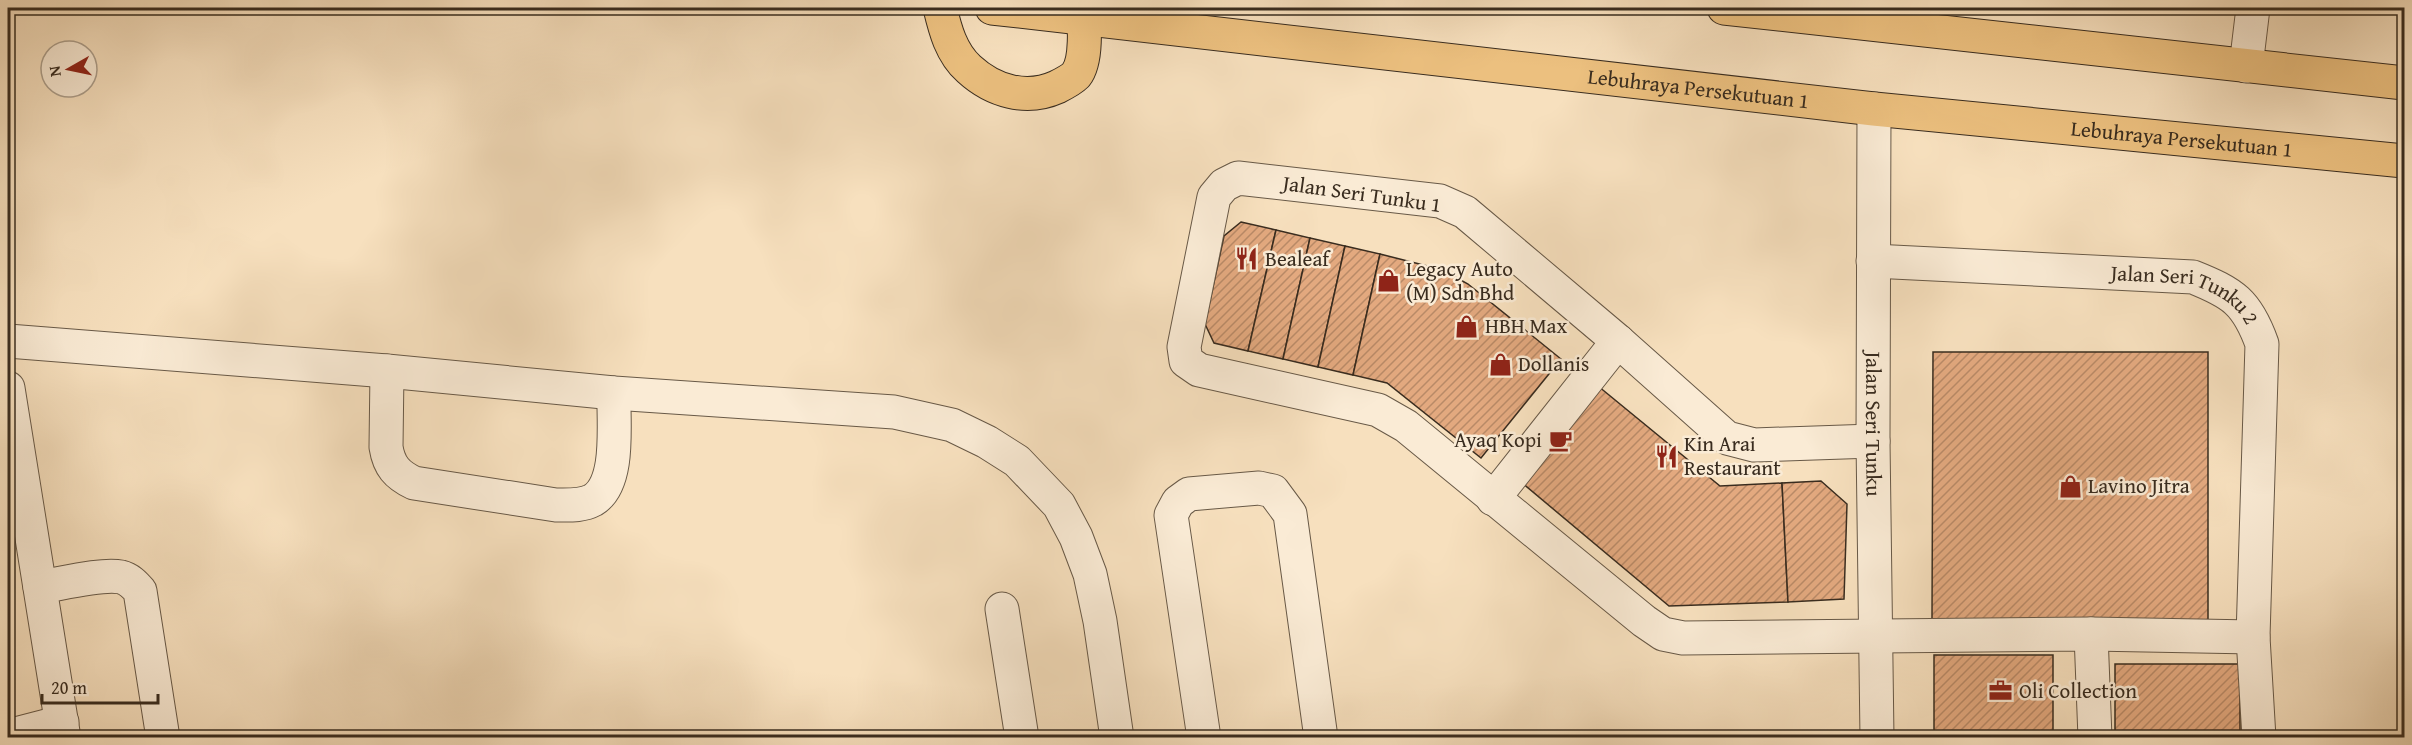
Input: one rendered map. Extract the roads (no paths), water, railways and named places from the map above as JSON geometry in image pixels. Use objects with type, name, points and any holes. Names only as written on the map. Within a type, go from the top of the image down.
[{"type":"highway","points":[[940,8],[953,49],[967,68],[1002,91],[1022,94],[1046,91],[1066,82],[1076,74],[1083,61],[1083,14]]},
{"type":"highway","name":"Lebuhraya Persekutuan 1","points":[[992,8],[1151,17],[1874,109],[2404,161]]},
{"type":"highway","points":[[1724,8],[2404,83]]},
{"type":"street","points":[[2246,66],[2253,8]]},
{"type":"street","name":"Jalan Seri Tunku","points":[[1874,109],[1873,441],[1877,738]]},
{"type":"street","name":"Jalan Seri Tunku 1","points":[[1493,499],[1406,426],[1378,410],[1199,370],[1186,361],[1184,347],[1214,197],[1224,185],[1239,178],[1440,201],[1465,212],[1618,341],[1727,438],[1754,445],[1873,441]]},
{"type":"street","name":"Jalan Seri Tunku 2","points":[[1873,261],[2193,277],[2223,289],[2243,305],[2254,323],[2262,344],[2253,637],[2259,738]]},
{"type":"street","points":[[8,341],[387,371],[614,393],[894,412],[952,425],[987,442],[1017,462],[1059,505],[1076,537],[1090,574],[1100,621],[1117,738]]},
{"type":"street","points":[[1618,341],[1493,499],[1663,634],[1683,638],[2091,634],[2253,637]]},
{"type":"street","points":[[387,371],[387,457],[400,477],[414,483],[556,506],[579,505],[593,500],[606,489],[611,473],[614,393]]},
{"type":"street","points":[[8,388],[63,730],[8,736]]},
{"type":"street","points":[[1204,738],[1171,515],[1178,502],[1189,494],[1259,488],[1273,491],[1290,514],[1321,738]]},
{"type":"street","points":[[40,587],[109,576],[127,580],[140,591],[163,738]]},
{"type":"street","points":[[1002,609],[1022,738]]},
{"type":"street","points":[[2091,634],[2095,738]]},
{"type":"place","name":"Bealeaf","points":[[1247,259]]},
{"type":"place","name":"Legacy Auto (M) Sdn Bhd","points":[[1388,281]]},
{"type":"place","name":"HBH Max","points":[[1467,326]]},
{"type":"place","name":"Dollanis","points":[[1500,364]]},
{"type":"place","name":"Ayaq Kopi","points":[[1560,440]]},
{"type":"place","name":"Kin Arai Restaurant","points":[[1666,456]]},
{"type":"place","name":"Lavino Jitra","points":[[2070,486]]},
{"type":"place","name":"Oli Collection","points":[[2001,691]]}]
